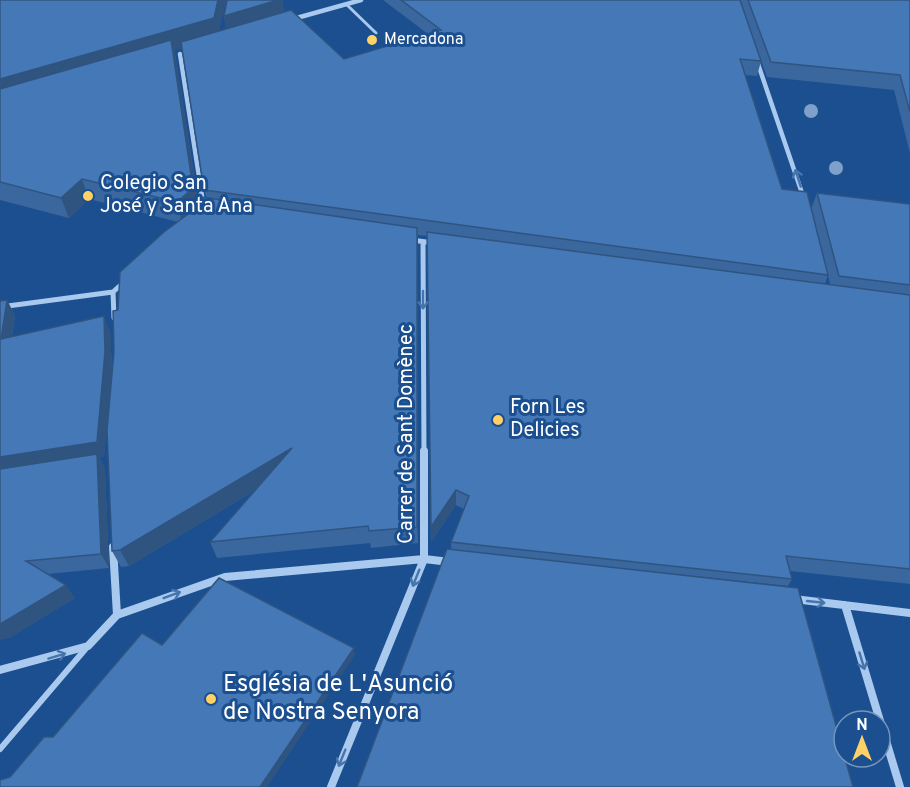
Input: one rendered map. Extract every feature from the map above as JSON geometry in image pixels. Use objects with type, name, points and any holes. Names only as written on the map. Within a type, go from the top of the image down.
[{"type":"street","points":[[290,20],[361,0]]},
{"type":"street","points":[[168,58],[190,50]]},
{"type":"street","points":[[180,54],[204,210]]},
{"type":"street","points":[[755,56],[800,180],[805,203]]},
{"type":"street","points":[[400,238],[446,245]]},
{"type":"street","name":"Carrer de Sant Domènec","points":[[331,787],[424,560],[423,242]]},
{"type":"street","points":[[0,307],[113,292],[130,277]]},
{"type":"street","points":[[113,292],[115,324]]},
{"type":"street","points":[[113,544],[117,615]]},
{"type":"street","points":[[0,749],[117,615],[225,577],[424,560],[459,563]]},
{"type":"street","points":[[786,599],[910,613]]},
{"type":"street","points":[[845,605],[900,787]]},
{"type":"street","points":[[0,670],[88,646]]},
{"type":"lane","points":[[346,4],[376,33]]},
{"type":"building","points":[[0,0],[218,0],[214,18],[0,79]]},
{"type":"building","points":[[227,0],[278,0],[224,16]]},
{"type":"building","points":[[401,0],[740,0],[761,61],[740,59],[782,189],[807,192],[828,275],[204,190],[181,42],[291,10],[344,59],[441,30]]},
{"type":"building","points":[[748,0],[910,0],[910,112],[900,75],[771,62]]},
{"type":"building","points":[[171,40],[193,188],[177,202],[82,179],[61,198],[0,182],[0,89]]},
{"type":"building","points":[[817,193],[910,204],[910,285],[839,276]]},
{"type":"building","points":[[201,197],[417,228],[417,527],[369,531],[368,526],[210,542],[292,448],[120,550],[112,551],[107,431],[114,351],[113,311],[118,310],[120,272],[164,232],[195,209],[189,208]]},
{"type":"building","points":[[427,232],[910,295],[910,569],[786,556],[792,579],[451,542],[469,496],[456,490],[431,527]]},
{"type":"building","points":[[7,300],[1,339],[104,316],[105,352],[97,442],[0,457],[0,301]]},
{"type":"building","points":[[97,454],[101,554],[26,561],[66,585],[0,624],[0,469]]},
{"type":"building","points":[[447,549],[798,588],[832,711],[832,769],[848,769],[853,787],[357,787]]},
{"type":"building","name":"Església de L'Asunció de Nostra Senyora","points":[[219,578],[354,648],[260,787],[0,787],[0,780],[10,777],[44,737],[53,737],[142,633],[162,645]]},
{"type":"place","name":"Mercadona","points":[[372,40]]},
{"type":"place","name":"Colegio San José y Santa Ana","points":[[88,196]]},
{"type":"place","name":"Forn Les Delicies","points":[[498,420]]},
{"type":"place","name":"Església de L'Asunció de Nostra Senyora","points":[[211,699]]}]
